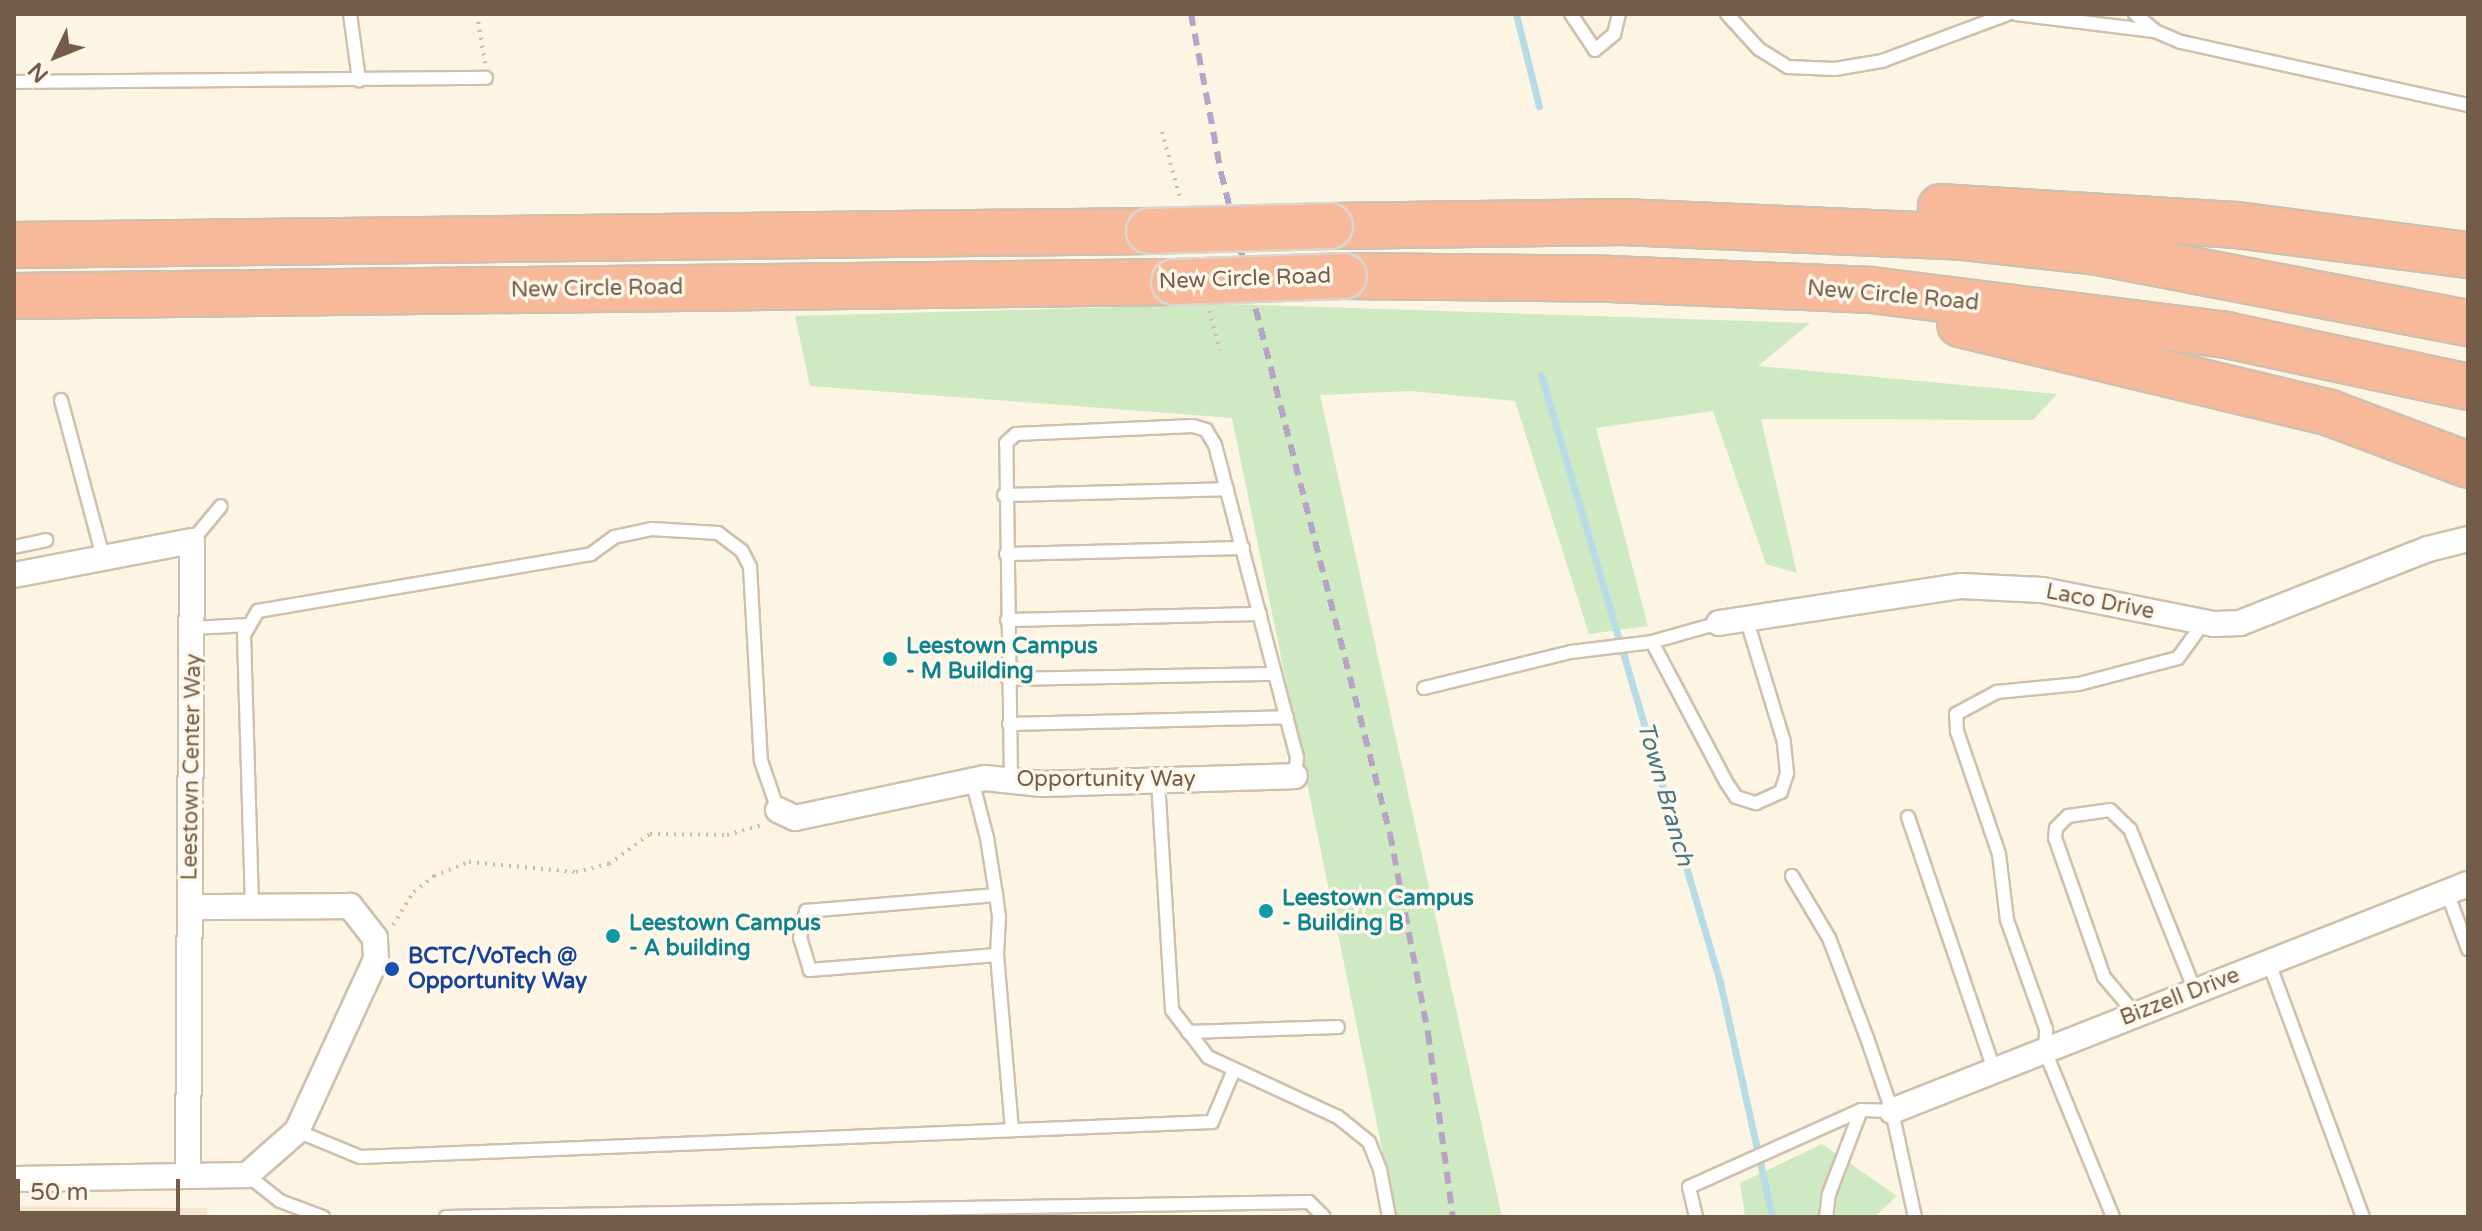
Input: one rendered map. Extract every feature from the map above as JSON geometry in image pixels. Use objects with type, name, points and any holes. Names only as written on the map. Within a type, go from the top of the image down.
[{"type":"highway","points":[[1796,226],[1870,205],[1903,205],[2236,225],[2468,255]]},
{"type":"highway","points":[[14,245],[1330,226],[1796,226],[2098,252],[2468,323]]},
{"type":"highway","name":"New Circle Road","points":[[14,296],[1174,282],[1344,276],[1610,279],[1871,290],[2226,335],[2468,387]]},
{"type":"highway","points":[[1871,290],[1966,326],[2330,413],[2468,465]]},
{"type":"street","name":"Laco Drive","points":[[1719,623],[1974,586],[2042,590],[2204,622],[2240,623],[2428,549],[2468,539]]},
{"type":"street","points":[[16,567],[103,557],[192,541]]},
{"type":"street","name":"Leestown Center Way","points":[[188,1175],[192,541]]},
{"type":"street","name":"Opportunity Way","points":[[778,810],[795,818],[972,780],[1158,781],[1295,776]]},
{"type":"street","name":"Bizzell Drive","points":[[1892,1111],[2457,888]]},
{"type":"street","points":[[14,1179],[247,1175],[297,1131],[376,959],[375,938],[350,906],[190,907]]},
{"type":"lane","points":[[350,14],[359,80]]},
{"type":"lane","points":[[1571,14],[1595,50],[1614,34],[1619,14]]},
{"type":"lane","points":[[1727,14],[1759,49],[1788,67],[1835,69],[1882,61],[2008,14]]},
{"type":"lane","points":[[2016,14],[2157,32],[2181,42],[2468,105]]},
{"type":"lane","points":[[2135,14],[2157,32]]},
{"type":"lane","points":[[14,82],[486,78]]},
{"type":"lane","points":[[61,400],[103,557]]},
{"type":"lane","points":[[1011,781],[1003,457],[1006,443],[1016,434],[1193,426],[1206,430],[1215,445],[1297,757],[1295,776]]},
{"type":"lane","points":[[1004,495],[1227,489]]},
{"type":"lane","points":[[192,541],[221,506]]},
{"type":"lane","points":[[252,905],[244,635],[258,611],[591,554],[614,537],[652,529],[718,533],[742,551],[750,567],[761,761],[778,810]]},
{"type":"lane","points":[[14,547],[46,540]]},
{"type":"lane","points":[[1006,554],[1243,548]]},
{"type":"lane","points":[[1007,620],[1260,614]]},
{"type":"lane","points":[[1652,642],[1726,782],[1736,797],[1756,803],[1781,792],[1787,773],[1784,742],[1746,618]]},
{"type":"lane","points":[[2113,1217],[2045,1051],[2046,1029],[2007,920],[1999,854],[1957,731],[1956,714],[1997,692],[2079,684],[2178,658],[2204,622]]},
{"type":"lane","points":[[1424,688],[1571,652],[1652,642],[1719,623]]},
{"type":"lane","points":[[193,628],[249,625]]},
{"type":"lane","points":[[1008,679],[1275,674]]},
{"type":"lane","points":[[1009,724],[1287,717]]},
{"type":"lane","points":[[972,780],[996,895],[997,955],[1012,1130]]},
{"type":"lane","points":[[1158,781],[1172,1010],[1208,1057],[1338,1117],[1369,1142],[1380,1169],[1389,1217]]},
{"type":"lane","points":[[2136,1015],[2104,977],[2055,838],[2056,828],[2068,816],[2110,810],[2130,829],[2195,991]]},
{"type":"lane","points":[[1908,817],[1994,1070]]},
{"type":"lane","points":[[1792,876],[1829,938],[1892,1111],[1915,1217]]},
{"type":"lane","points":[[2457,888],[2468,949]]},
{"type":"lane","points":[[996,895],[806,911],[800,938],[810,970],[997,955]]},
{"type":"lane","points":[[2269,963],[2363,1217]]},
{"type":"lane","points":[[1188,1032],[1338,1027]]},
{"type":"lane","points":[[297,1131],[360,1157],[1212,1122],[1234,1070]]},
{"type":"lane","points":[[1696,1217],[1689,1187],[1800,1141],[1861,1110],[1892,1111]]},
{"type":"lane","points":[[1826,1217],[1829,1194],[1861,1110]]},
{"type":"lane","points":[[247,1175],[280,1201],[323,1217]]},
{"type":"lane","points":[[446,1217],[997,1212],[1309,1202],[1324,1217]]},
{"type":"path","points":[[477,14],[486,78]]},
{"type":"path","points":[[376,959],[414,892],[434,876],[469,862],[576,872],[609,864],[650,834],[727,835],[759,827],[778,810]]},
{"type":"shaded area","points":[[14,1206],[207,1208],[207,1217],[14,1217]]},
{"type":"green space","points":[[1228,304],[1810,323],[1758,366],[2057,394],[2033,420],[1761,419],[1797,573],[1766,564],[1713,411],[1596,428],[1648,626],[1589,634],[1515,401],[1410,391],[1320,395],[1502,1217],[1396,1217],[1232,418],[810,386],[795,316]]},
{"type":"green space","points":[[1822,1144],[1897,1196],[1874,1217],[1745,1217],[1740,1183]]},
{"type":"waterway","name":"Town Branch","points":[[1516,14],[1539,106]]},
{"type":"waterway","name":"Town Branch","points":[[1541,375],[1720,982],[1772,1217]]},
{"type":"railway","points":[[1191,14],[1221,173],[1390,834],[1428,1033],[1453,1217]]},
{"type":"place","name":"Leestown Campus - M Building","points":[[890,659]]},
{"type":"place","name":"Leestown Campus - Building B","points":[[1266,911]]},
{"type":"place","name":"Leestown Campus - A building","points":[[613,936]]},
{"type":"place","name":"BCTC/VoTech @ Opportunity Way","points":[[392,969]]}]
